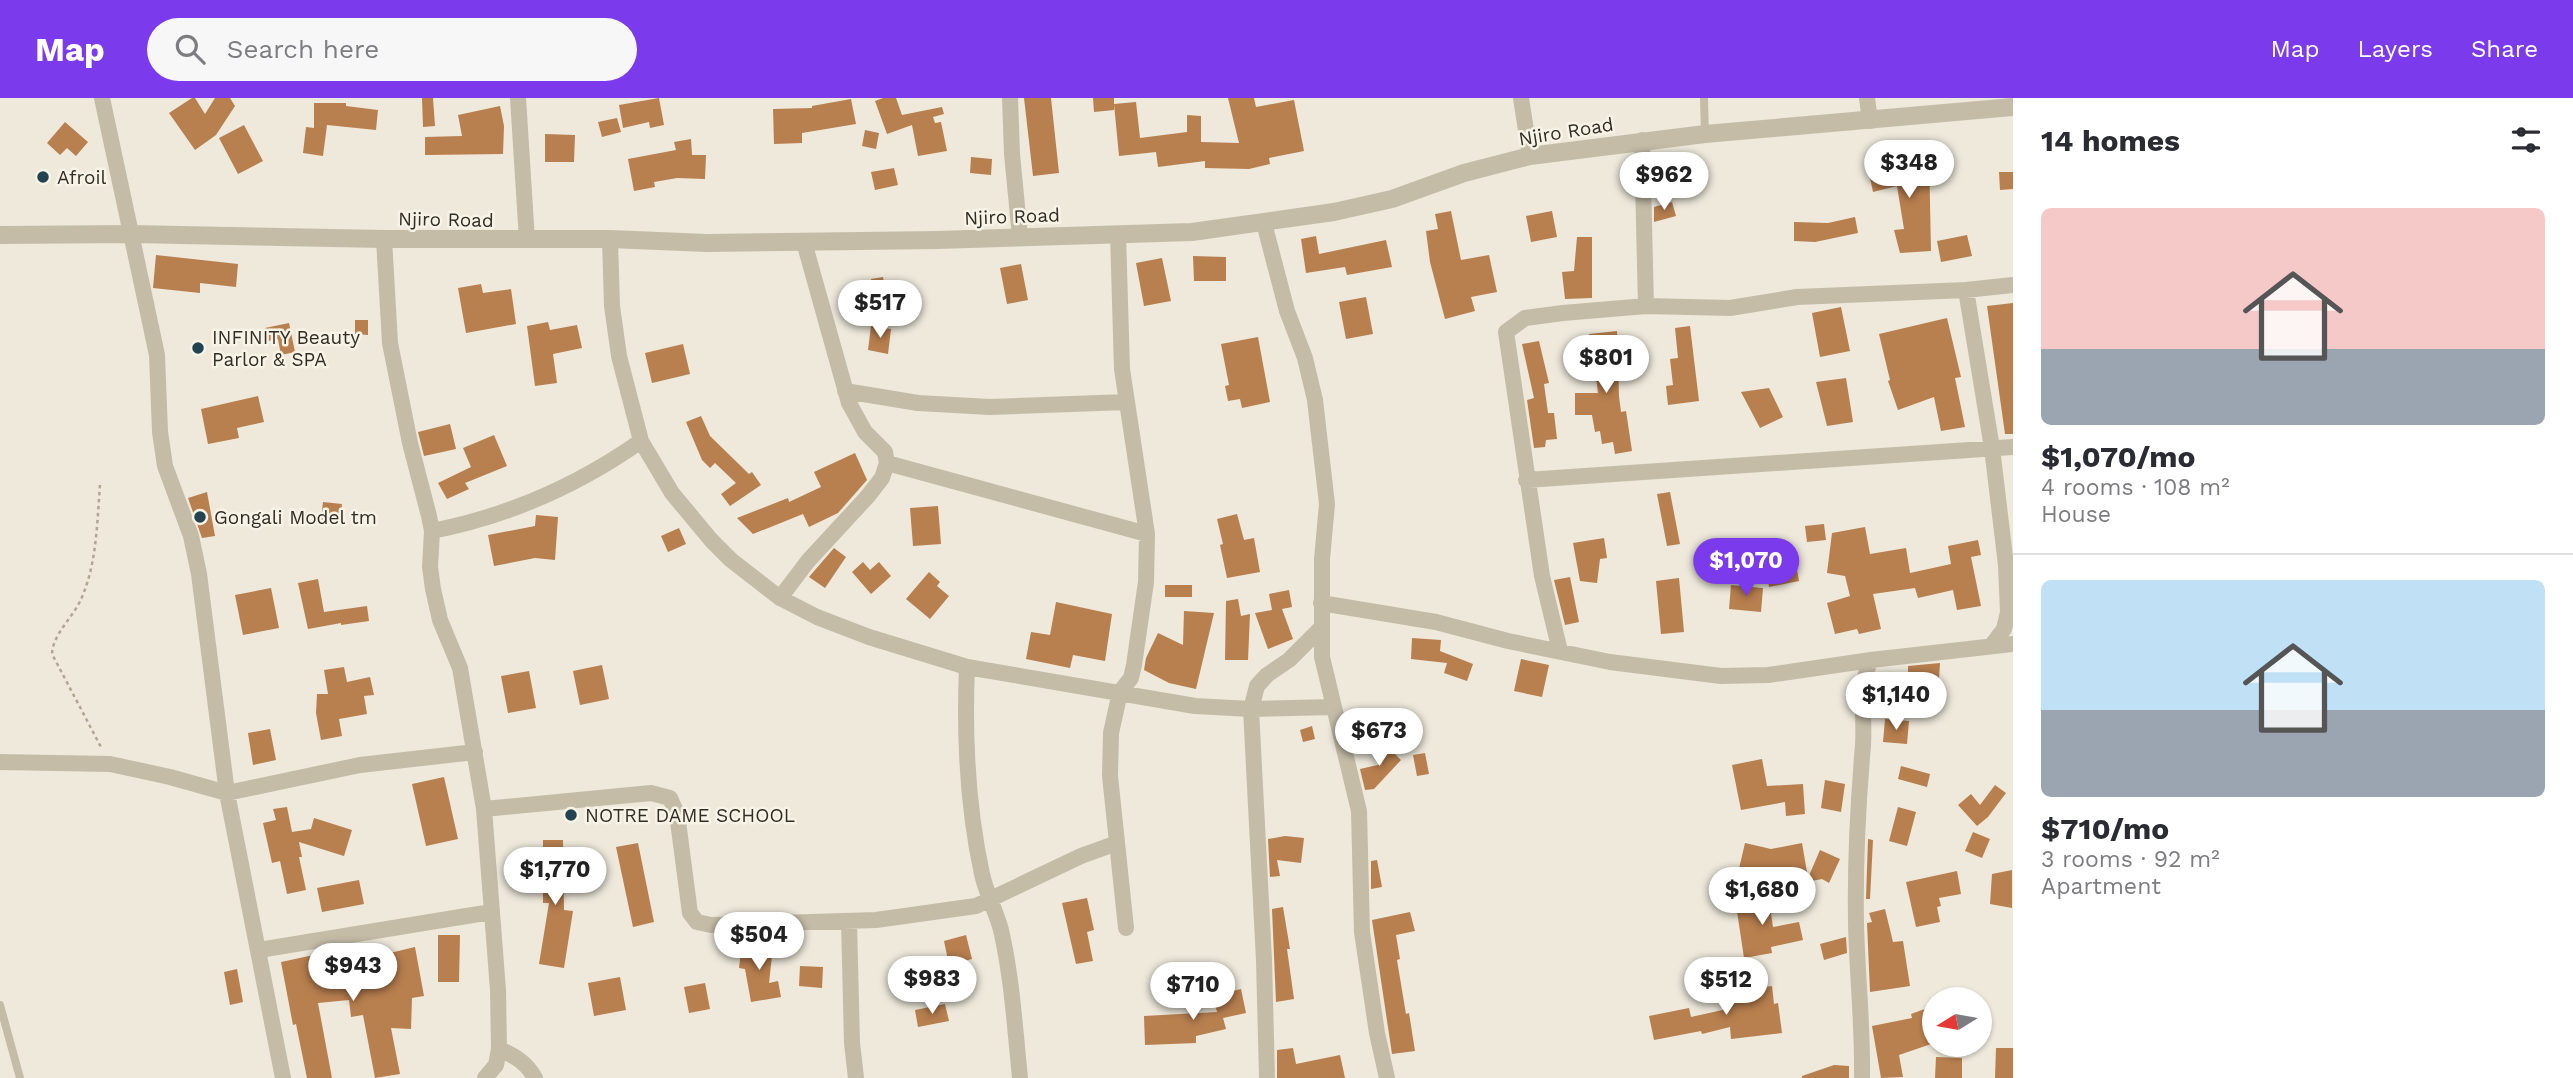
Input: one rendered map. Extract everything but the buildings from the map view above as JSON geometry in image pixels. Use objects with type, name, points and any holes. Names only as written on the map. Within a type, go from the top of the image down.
[{"type":"street","points":[[102,98],[157,355],[163,457],[191,536],[199,574],[227,793],[283,1078]]},
{"type":"street","points":[[518,98],[527,240]]},
{"type":"street","points":[[1010,98],[1020,237]]},
{"type":"street","points":[[1521,98],[1530,156]]},
{"type":"street","points":[[1867,98],[1870,121]]},
{"type":"street","name":"Njiro Road","points":[[0,235],[610,239],[707,243],[1192,232],[1335,212],[1392,199],[1464,173],[1530,156],[1705,134],[2013,107]]},
{"type":"street","points":[[1642,141],[1646,306]]},
{"type":"street","points":[[1264,223],[1287,311],[1305,358],[1315,400],[1327,504],[1322,559],[1322,657],[1359,811],[1362,932],[1377,1033],[1387,1078]]},
{"type":"street","points":[[1118,234],[1120,331],[1127,402],[1147,534],[1146,582],[1135,665],[1131,678],[1120,692],[1111,733],[1110,776],[1126,928]]},
{"type":"street","points":[[384,239],[390,343],[410,443],[432,531],[430,567],[433,589],[440,620],[460,668],[484,809],[498,990],[499,1049],[496,1065],[485,1078]]},
{"type":"street","points":[[610,239],[612,306],[619,356],[641,441],[673,493],[710,540],[780,598],[817,617],[869,637],[967,667],[1120,692],[1161,702],[1251,709],[1334,708]]},
{"type":"street","points":[[780,598],[808,561],[868,496],[882,478],[887,463],[885,452],[859,423],[845,391],[804,242]]},
{"type":"street","points":[[1560,651],[1542,576],[1506,332],[1525,318],[1646,306],[1730,308],[1797,298],[1966,290],[2013,285]]},
{"type":"street","points":[[1966,290],[1992,448],[2008,593],[2004,629],[1991,646]]},
{"type":"street","points":[[845,391],[918,402],[990,407],[1127,402]]},
{"type":"street","points":[[432,531],[492,517],[533,502],[580,481],[641,441]]},
{"type":"street","points":[[1526,480],[2013,447]]},
{"type":"street","points":[[887,463],[1147,534]]},
{"type":"street","points":[[1321,603],[1436,622],[1610,663],[1721,676],[1768,676],[1871,660],[2013,644]]},
{"type":"street","points":[[1267,1078],[1264,960],[1251,709],[1256,686],[1289,660],[1321,628]]},
{"type":"street","points":[[1862,1078],[1861,994],[1856,924],[1857,845],[1865,672],[1871,660]]},
{"type":"street","points":[[967,667],[965,720],[971,811],[982,875],[1000,929],[1007,962],[1020,1078]]},
{"type":"street","points":[[0,762],[110,764],[170,776],[227,793],[360,765],[475,752]]},
{"type":"street","points":[[484,809],[651,793],[670,798],[677,814],[690,913],[697,922],[711,925],[849,921],[956,910],[991,900],[1081,856],[1117,843]]},
{"type":"street","points":[[259,950],[491,912]]},
{"type":"street","points":[[849,921],[850,993],[856,1078]]},
{"type":"street","points":[[499,1049],[518,1058],[530,1068],[535,1078]]},
{"type":"lane","points":[[1704,98],[1705,134]]},
{"type":"lane","points":[[0,1005],[20,1078]]},
{"type":"path","points":[[100,485],[93,561],[87,584],[74,614],[55,639],[52,654],[110,764]]},
{"type":"place","name":"Afroil","points":[[43,177]]},
{"type":"place","name":"INFINITY Beauty Parlor & SPA","points":[[198,348]]},
{"type":"place","name":"Gongali Model tm","points":[[200,517]]},
{"type":"place","name":"NOTRE DAME SCHOOL","points":[[571,815]]}]
